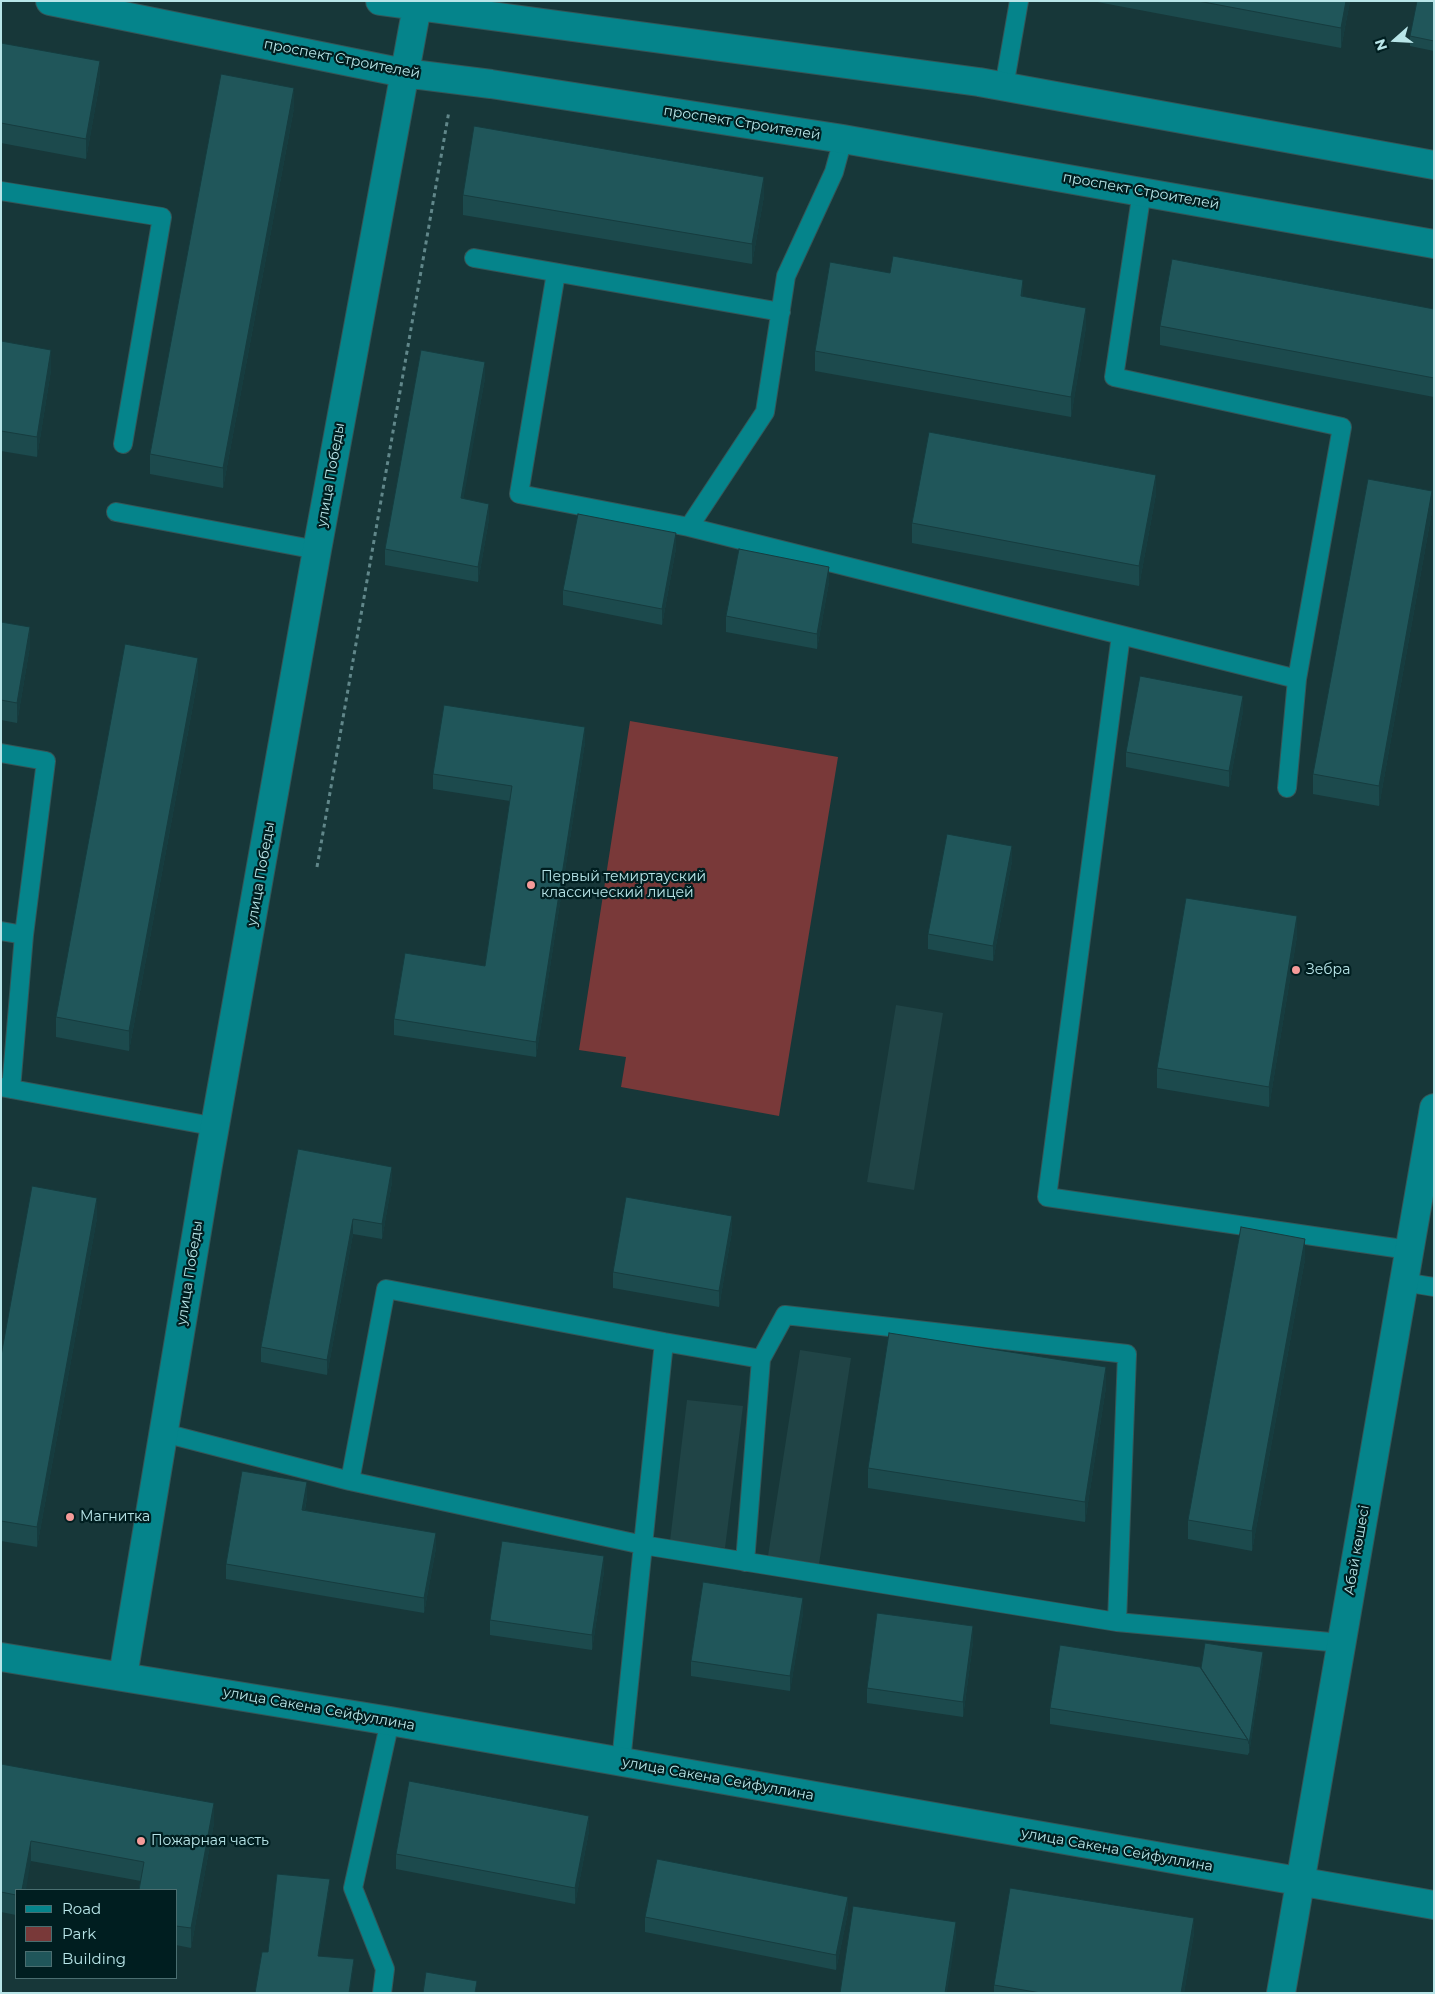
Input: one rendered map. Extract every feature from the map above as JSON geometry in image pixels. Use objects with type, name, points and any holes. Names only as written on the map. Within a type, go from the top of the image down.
[{"type":"street","name":"проспект Строителей","points":[[50,1],[404,73],[491,84],[843,139],[1434,244]]},
{"type":"street","points":[[380,1],[418,4],[1004,86],[1434,166]]},
{"type":"street","name":"улица Победы","points":[[122,1676],[317,550],[418,4]]},
{"type":"street","name":"Абай көшесі","points":[[1281,1993],[1434,1108]]},
{"type":"street","name":"улица Сакена Сейфуллина","points":[[1,1657],[390,1721],[1434,1905]]},
{"type":"lane","points":[[1004,86],[1019,1]]},
{"type":"lane","points":[[689,527],[765,412],[786,276],[834,172],[843,139]]},
{"type":"lane","points":[[1142,191],[1114,377],[1342,427],[1297,680],[1287,788]]},
{"type":"lane","points":[[1,192],[162,217],[123,444]]},
{"type":"lane","points":[[474,258],[780,312]]},
{"type":"lane","points":[[556,273],[519,494],[689,527],[1297,680]]},
{"type":"lane","points":[[116,512],[317,550]]},
{"type":"lane","points":[[1121,635],[1047,1197],[1409,1250]]},
{"type":"lane","points":[[1,753],[46,761],[6,1088],[216,1127]]},
{"type":"lane","points":[[1,931],[24,934]]},
{"type":"lane","points":[[1403,1282],[1434,1287]]},
{"type":"lane","points":[[350,1482],[386,1289],[761,1359]]},
{"type":"lane","points":[[745,1562],[761,1359],[785,1315],[1127,1354],[1117,1622]]},
{"type":"lane","points":[[621,1762],[664,1342]]},
{"type":"lane","points":[[164,1433],[350,1482],[643,1545],[1117,1622],[1330,1642],[1340,1647]]},
{"type":"lane","points":[[382,1993],[385,1969],[354,1888],[390,1721]]},
{"type":"path","points":[[317,867],[449,110]]},
{"type":"shaded area","points":[[896,1005],[943,1013],[914,1190],[867,1182]]},
{"type":"shaded area","points":[[800,1350],[851,1358],[819,1564],[768,1556]]},
{"type":"shaded area","points":[[687,1400],[743,1406],[725,1548],[670,1541]]},
{"type":"green space","points":[[630,721],[838,757],[779,1116],[621,1087],[626,1057],[579,1050]]},
{"type":"building","points":[[1198,1],[1346,1],[1341,28]]},
{"type":"building","points":[[1417,1],[1434,1],[1434,41],[1410,36]]},
{"type":"building","points":[[1,43],[100,61],[86,139],[1,123]]},
{"type":"building","points":[[221,74],[294,88],[223,468],[150,454]]},
{"type":"building","points":[[474,126],[764,177],[752,244],[463,195]]},
{"type":"building","points":[[893,256],[1023,280],[1021,296],[1086,308],[1071,397],[815,351],[830,262],[890,273]]},
{"type":"building","points":[[1172,259],[1434,309],[1434,378],[1160,326]]},
{"type":"building","points":[[1,341],[51,350],[37,437],[1,431]]},
{"type":"building","points":[[421,350],[485,362],[461,498],[489,504],[478,567],[385,549]]},
{"type":"building","points":[[929,432],[1156,475],[1139,566],[912,523]]},
{"type":"building","points":[[1368,479],[1432,491],[1379,786],[1313,774]]},
{"type":"building","points":[[578,514],[676,533],[662,609],[563,590]]},
{"type":"building","points":[[739,549],[829,567],[817,634],[726,616]]},
{"type":"building","points":[[1,622],[30,627],[17,703],[1,700]]},
{"type":"building","points":[[125,644],[198,658],[129,1031],[56,1017]]},
{"type":"building","points":[[1140,676],[1243,696],[1229,771],[1126,752]]},
{"type":"building","name":"Первый темиртауский классический лицей","points":[[444,705],[585,727],[536,1042],[394,1019],[405,953],[485,966],[512,786],[433,774]]},
{"type":"building","points":[[947,834],[1012,846],[993,946],[928,934]]},
{"type":"building","points":[[1186,898],[1297,916],[1269,1087],[1157,1068]]},
{"type":"building","points":[[298,1149],[392,1167],[382,1224],[353,1219],[327,1360],[261,1347]]},
{"type":"building","points":[[32,1186],[97,1198],[37,1527],[1,1521],[1,1356]]},
{"type":"building","points":[[626,1197],[732,1216],[719,1291],[613,1272]]},
{"type":"building","points":[[1241,1227],[1305,1239],[1252,1531],[1188,1520]]},
{"type":"building","points":[[889,1333],[1106,1367],[1085,1502],[868,1468]]},
{"type":"building","points":[[242,1471],[307,1482],[302,1510],[436,1533],[424,1598],[226,1564]]},
{"type":"building","points":[[502,1541],[604,1556],[592,1635],[490,1620]]},
{"type":"building","points":[[703,1582],[803,1598],[790,1676],[691,1661]]},
{"type":"building","points":[[877,1613],[973,1626],[963,1702],[867,1688]]},
{"type":"building","points":[[1205,1643],[1263,1652],[1249,1744],[1201,1668]]},
{"type":"building","points":[[1060,1645],[1200,1667],[1248,1740],[1050,1708]]},
{"type":"building","points":[[1,1764],[214,1803],[191,1928],[178,1926],[178,1889],[139,1889],[144,1862],[31,1841],[22,1889],[15,1889],[15,1895],[1,1892]]},
{"type":"building","points":[[409,1781],[589,1816],[575,1888],[396,1854]]},
{"type":"building","points":[[657,1859],[848,1897],[836,1955],[645,1917]]},
{"type":"building","points":[[277,1874],[330,1879],[318,1956],[354,1959],[349,1993],[255,1993],[262,1952],[268,1952]]},
{"type":"building","points":[[1010,1888],[1194,1918],[1181,1993],[1041,1993],[994,1985]]},
{"type":"building","points":[[853,1906],[956,1922],[945,1993],[840,1993]]},
{"type":"building","points":[[426,1972],[477,1981],[475,1993],[423,1993]]},
{"type":"place","name":"Первый темиртауский классический лицей","points":[[531,885]]},
{"type":"place","name":"Зебра","points":[[1296,970]]},
{"type":"place","name":"Магнитка","points":[[70,1517]]},
{"type":"place","name":"Пожарная часть","points":[[141,1841]]}]
